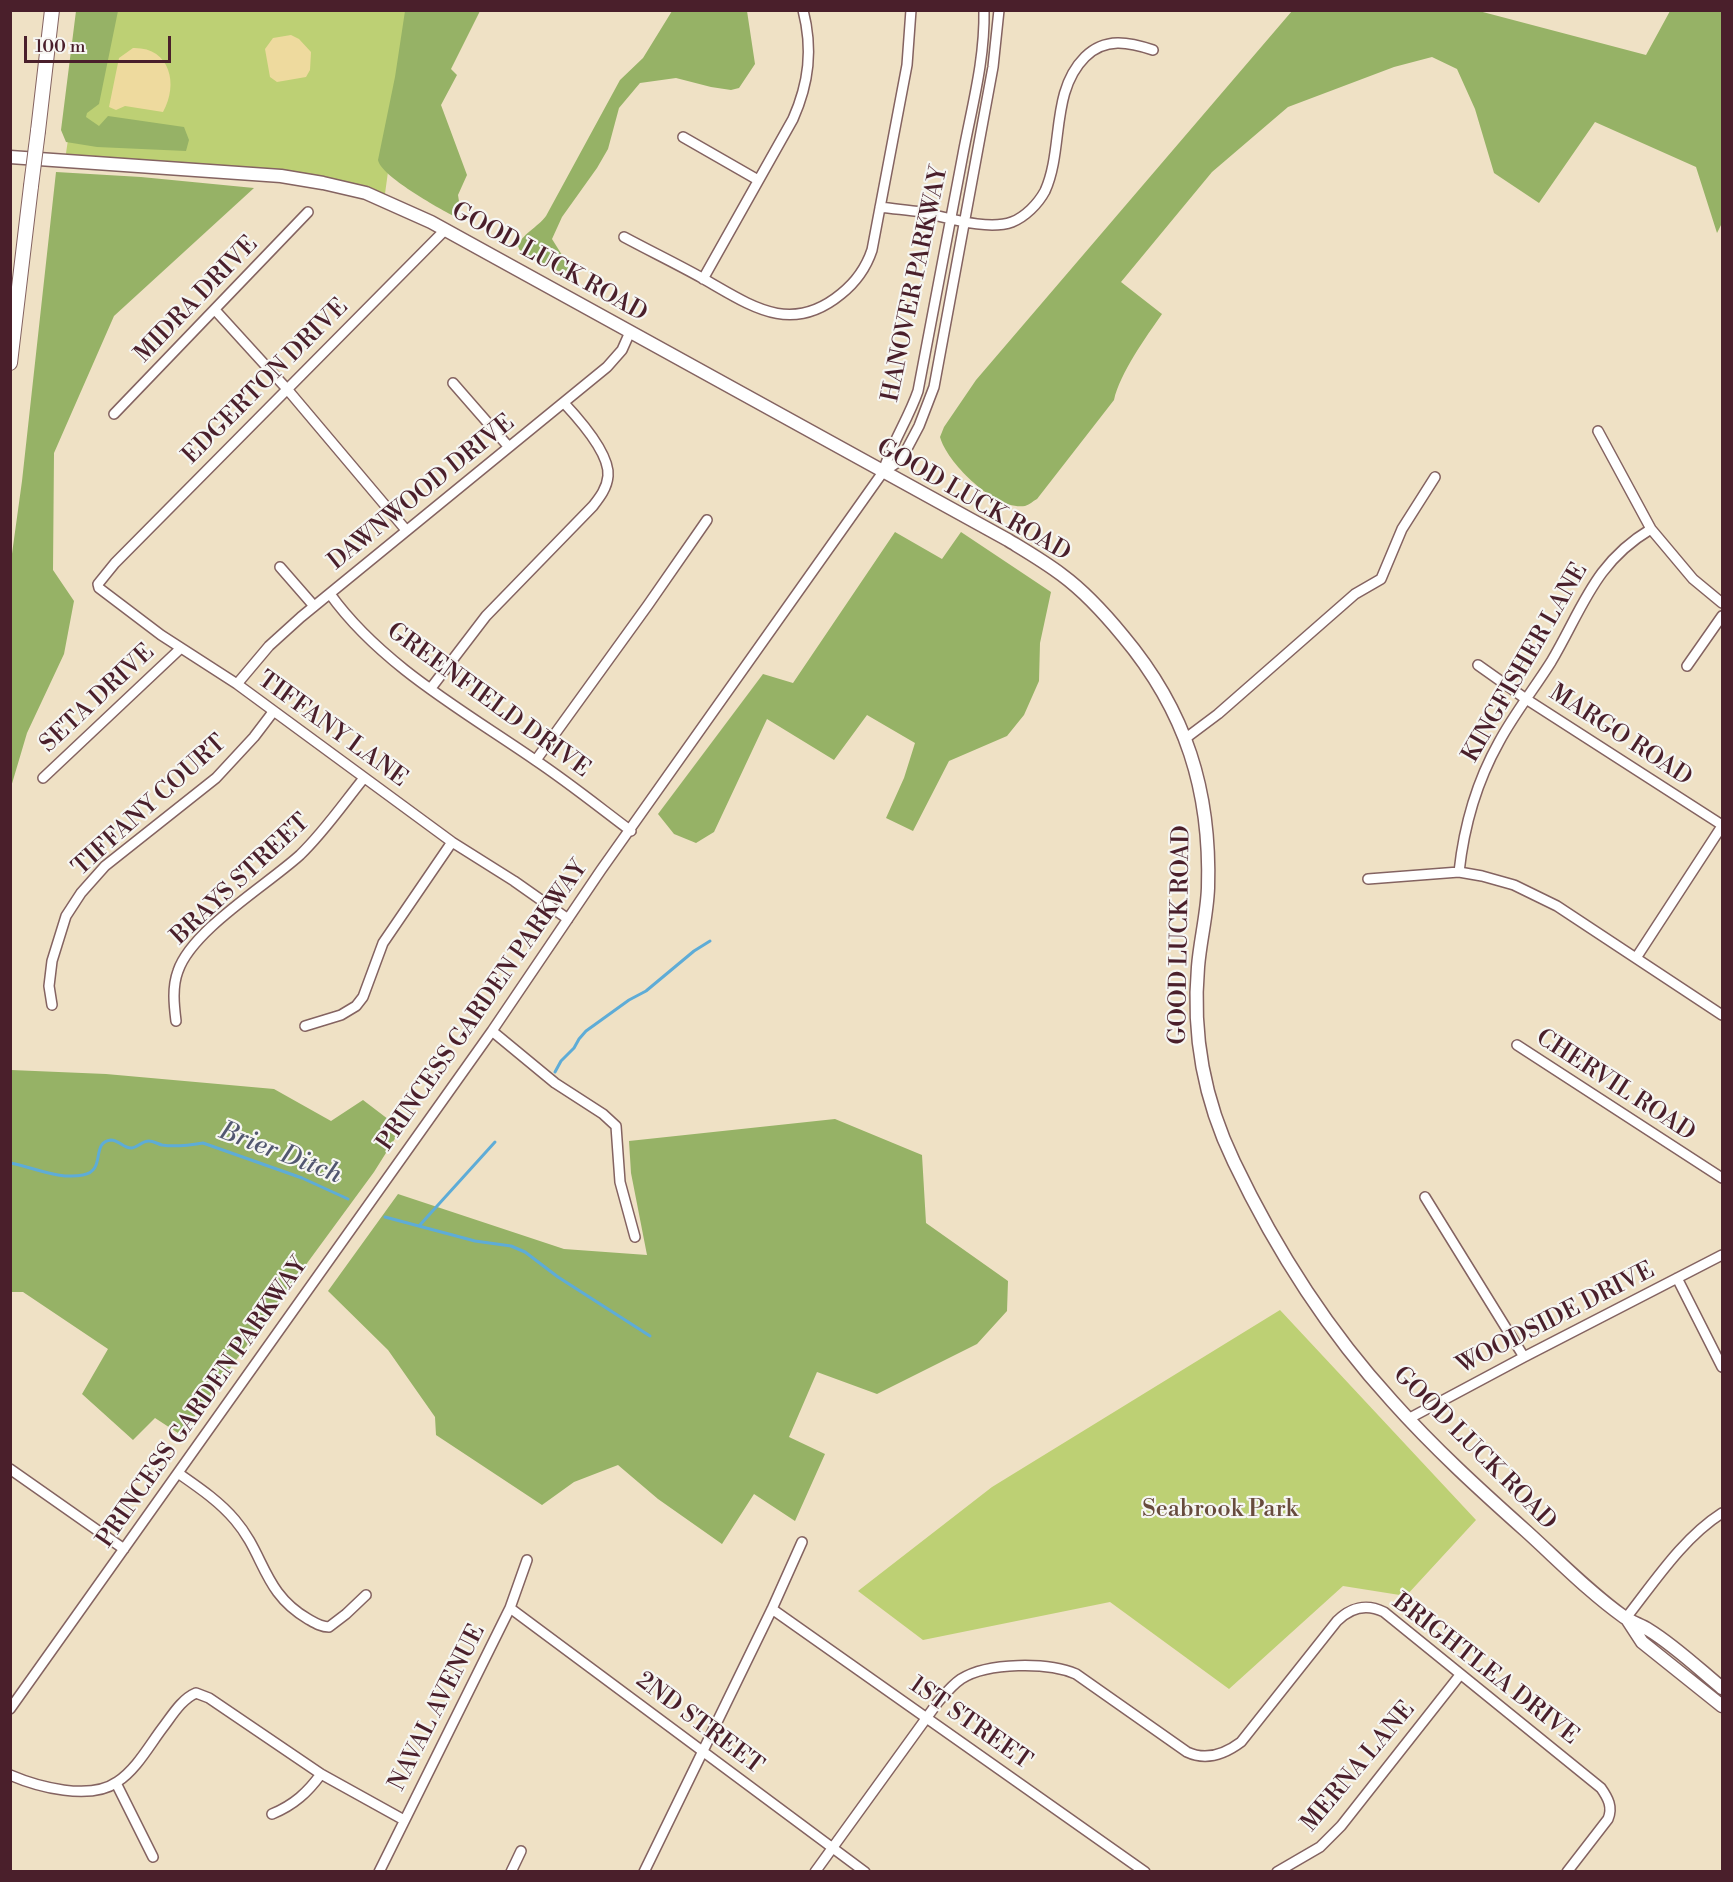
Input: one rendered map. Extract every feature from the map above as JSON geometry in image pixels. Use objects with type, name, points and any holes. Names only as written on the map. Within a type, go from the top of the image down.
[{"type":"highway","points":[[10,363],[52,10]]},
{"type":"main road","name":"GOOD LUCK ROAD","points":[[10,157],[170,167],[311,180],[366,193],[446,230],[1008,540],[1065,577],[1112,622],[1141,658],[1162,689],[1186,738],[1194,762],[1203,799],[1208,838],[1208,894],[1198,963],[1195,1016],[1200,1057],[1211,1107],[1233,1161],[1268,1227],[1300,1281],[1346,1345],[1375,1382],[1429,1442],[1490,1499],[1626,1618],[1651,1631],[1722,1688]]},
{"type":"main road","name":"GOOD LUCK ROAD","points":[[1626,1618],[1642,1642],[1722,1706]]},
{"type":"street","points":[[703,279],[793,119],[804,92],[809,56],[802,10]]},
{"type":"street","points":[[624,237],[741,301],[762,310],[796,315],[819,310],[850,286],[862,272],[872,250],[909,48],[911,10]]},
{"type":"street","name":"HANOVER PARKWAY","points":[[883,472],[888,452],[908,416],[918,391],[963,151],[978,84],[985,37],[984,10]]},
{"type":"street","name":"HANOVER PARKWAY","points":[[883,472],[901,460],[931,397],[941,356],[993,67],[999,10]]},
{"type":"street","points":[[880,207],[964,221],[993,224],[1012,222],[1040,200],[1047,186],[1067,84],[1077,66],[1088,54],[1107,44],[1118,42],[1136,44],[1153,50]]},
{"type":"street","points":[[683,137],[758,180]]},
{"type":"street","name":"MIDRA DRIVE","points":[[114,414],[308,212]]},
{"type":"street","name":"EDGERTON DRIVE","points":[[115,563],[446,230]]},
{"type":"street","points":[[215,310],[287,389],[406,530]]},
{"type":"street","name":"DAWNWOOD DRIVE","points":[[237,684],[269,646],[314,606],[613,362],[630,332]]},
{"type":"street","points":[[453,383],[508,446]]},
{"type":"street","points":[[431,688],[486,616],[593,506],[604,491],[608,477],[606,464],[583,424],[564,403]]},
{"type":"street","points":[[1598,431],[1651,529],[1687,573],[1722,603]]},
{"type":"street","name":"PRINCESS GARDEN PARKWAY","points":[[10,1709],[492,1031],[568,919],[883,472]]},
{"type":"street","points":[[1186,738],[1218,714],[1355,594],[1381,579],[1402,529],[1435,477]]},
{"type":"street","points":[[536,760],[707,520]]},
{"type":"street","name":"KINGFISHER LANE","points":[[1458,872],[1465,828],[1481,777],[1500,740],[1551,662],[1593,585],[1609,562],[1632,541],[1651,529]]},
{"type":"street","name":"TIFFANY LANE","points":[[115,563],[100,580],[99,588],[181,648],[237,684],[452,842],[568,919]]},
{"type":"street","points":[[280,567],[314,606]]},
{"type":"street","name":"GREENFIELD DRIVE","points":[[330,594],[345,614],[386,654],[536,760],[631,831]]},
{"type":"street","points":[[1687,666],[1722,616]]},
{"type":"street","name":"SETA DRIVE","points":[[43,778],[181,648]]},
{"type":"street","name":"MARGO ROAD","points":[[1478,665],[1526,699],[1722,825]]},
{"type":"street","name":"TIFFANY COURT","points":[[52,1005],[49,986],[52,961],[66,916],[81,893],[105,867],[216,778],[254,737],[273,712]]},
{"type":"street","name":"BRAYS STREET","points":[[176,1021],[174,995],[177,972],[189,952],[211,929],[317,839],[364,778]]},
{"type":"street","points":[[1636,958],[1722,825]]},
{"type":"street","points":[[305,1026],[341,1015],[356,1006],[363,997],[383,943],[452,842]]},
{"type":"street","points":[[1368,879],[1458,872],[1496,879],[1557,906],[1722,1015]]},
{"type":"street","points":[[492,1031],[555,1083],[603,1114],[616,1126],[620,1182],[635,1237]]},
{"type":"street","name":"CHERVIL ROAD","points":[[1517,1045],[1722,1178]]},
{"type":"street","points":[[1425,1197],[1524,1357]]},
{"type":"street","name":"WOODSIDE DRIVE","points":[[1408,1419],[1722,1255]]},
{"type":"street","points":[[1677,1278],[1722,1367]]},
{"type":"street","points":[[10,1469],[124,1549]]},
{"type":"street","points":[[178,1473],[209,1496],[234,1519],[246,1533],[280,1597],[302,1616],[329,1627],[366,1595]]},
{"type":"street","points":[[1626,1618],[1690,1539],[1707,1522],[1722,1513]]},
{"type":"street","points":[[644,1872],[772,1609],[802,1542]]},
{"type":"street","name":"NAVAL AVENUE","points":[[379,1872],[510,1608],[527,1560]]},
{"type":"street","name":"BRIGHTLEA DRIVE","points":[[815,1872],[927,1717],[955,1684],[973,1673],[1025,1665],[1049,1666],[1076,1674],[1186,1752],[1205,1756],[1220,1754],[1241,1742],[1336,1622],[1346,1613],[1364,1607],[1384,1612],[1601,1788],[1610,1806],[1608,1819],[1567,1872]]},
{"type":"street","name":"2ND STREET","points":[[510,1608],[865,1872]]},
{"type":"street","name":"1ST STREET","points":[[772,1609],[1145,1872]]},
{"type":"street","name":"MERNA LANE","points":[[1277,1872],[1320,1848],[1341,1826],[1460,1675]]},
{"type":"street","points":[[10,1775],[44,1787],[64,1790],[97,1789],[116,1784],[130,1770],[180,1705],[196,1693],[209,1698],[321,1773],[404,1820]]},
{"type":"street","points":[[272,1814],[300,1798],[310,1789],[321,1773]]},
{"type":"street","points":[[116,1784],[153,1857]]},
{"type":"street","points":[[511,1872],[521,1851]]},
{"type":"green space","points":[[76,11],[118,11],[99,104],[87,113],[86,117],[99,126],[108,116],[184,127],[189,140],[186,151],[97,147],[66,142],[61,130]]},
{"type":"green space","points":[[87,11],[410,11],[384,201],[323,183],[65,160]]},
{"type":"green space","points":[[405,11],[480,11],[451,69],[457,75],[441,105],[467,175],[458,195],[461,214],[454,216],[399,183],[381,167],[378,160],[395,77]]},
{"type":"green space","points":[[672,11],[747,11],[755,64],[739,88],[731,90],[676,78],[640,83],[619,108],[608,149],[562,217],[552,239],[567,263],[570,274],[562,273],[520,251],[518,246],[523,238],[546,216],[620,80],[643,58]]},
{"type":"green space","points":[[1292,11],[1479,11],[1646,55],[1670,11],[1722,11],[1722,223],[1717,233],[1696,167],[1595,122],[1539,203],[1494,173],[1475,109],[1457,69],[1432,57],[1394,67],[1288,107],[1212,172],[1121,282],[1162,314],[1128,367],[1114,400],[1037,499],[1025,506],[1013,506],[1000,501],[974,483],[952,459],[940,437],[944,427],[976,380]]},
{"type":"green space","points":[[56,172],[141,177],[254,188],[114,316],[54,453],[53,570],[74,601],[64,654],[27,733],[11,787],[11,561]]},
{"type":"green space","points":[[895,532],[942,559],[961,532],[1051,592],[1040,643],[1039,681],[1024,715],[1007,736],[949,761],[913,831],[886,818],[904,778],[915,743],[867,715],[834,760],[767,719],[714,832],[696,843],[674,834],[658,814],[763,674],[793,683]]},
{"type":"green space","points":[[11,1070],[106,1074],[274,1089],[331,1121],[363,1100],[401,1129],[374,1172],[181,1435],[155,1418],[133,1440],[82,1394],[108,1349],[23,1292],[11,1292]]},
{"type":"green space","points":[[835,1119],[922,1155],[926,1223],[1008,1281],[1007,1311],[977,1344],[877,1394],[817,1372],[789,1437],[825,1454],[795,1521],[754,1494],[722,1544],[658,1499],[618,1465],[574,1482],[542,1505],[436,1435],[435,1417],[388,1350],[328,1291],[398,1194],[564,1249],[647,1255],[631,1173],[629,1141]]},
{"type":"green space","name":"Seabrook Park","points":[[1280,1310],[1476,1520],[1406,1596],[1343,1586],[1229,1689],[1110,1602],[923,1640],[858,1591],[992,1487]]},
{"type":"sand","points":[[291,35],[299,39],[311,52],[310,70],[306,77],[277,82],[270,77],[265,49],[273,38]]},
{"type":"sand","points":[[133,48],[146,49],[156,54],[168,69],[170,90],[163,112],[125,106],[116,110],[109,107],[119,58]]},
{"type":"waterway","points":[[555,1072],[561,1061],[586,1031],[629,1000],[646,991],[694,951],[710,941]]},
{"type":"waterway","name":"Brier Ditch","points":[[10,1163],[55,1174],[74,1176],[83,1175],[95,1168],[101,1146],[111,1140],[129,1148],[149,1141],[172,1146],[203,1143],[302,1178],[348,1199]]},
{"type":"waterway","points":[[419,1226],[495,1142]]},
{"type":"waterway","name":"Brier Ditch","points":[[385,1217],[475,1241],[511,1246],[525,1252],[558,1277],[650,1336]]}]
